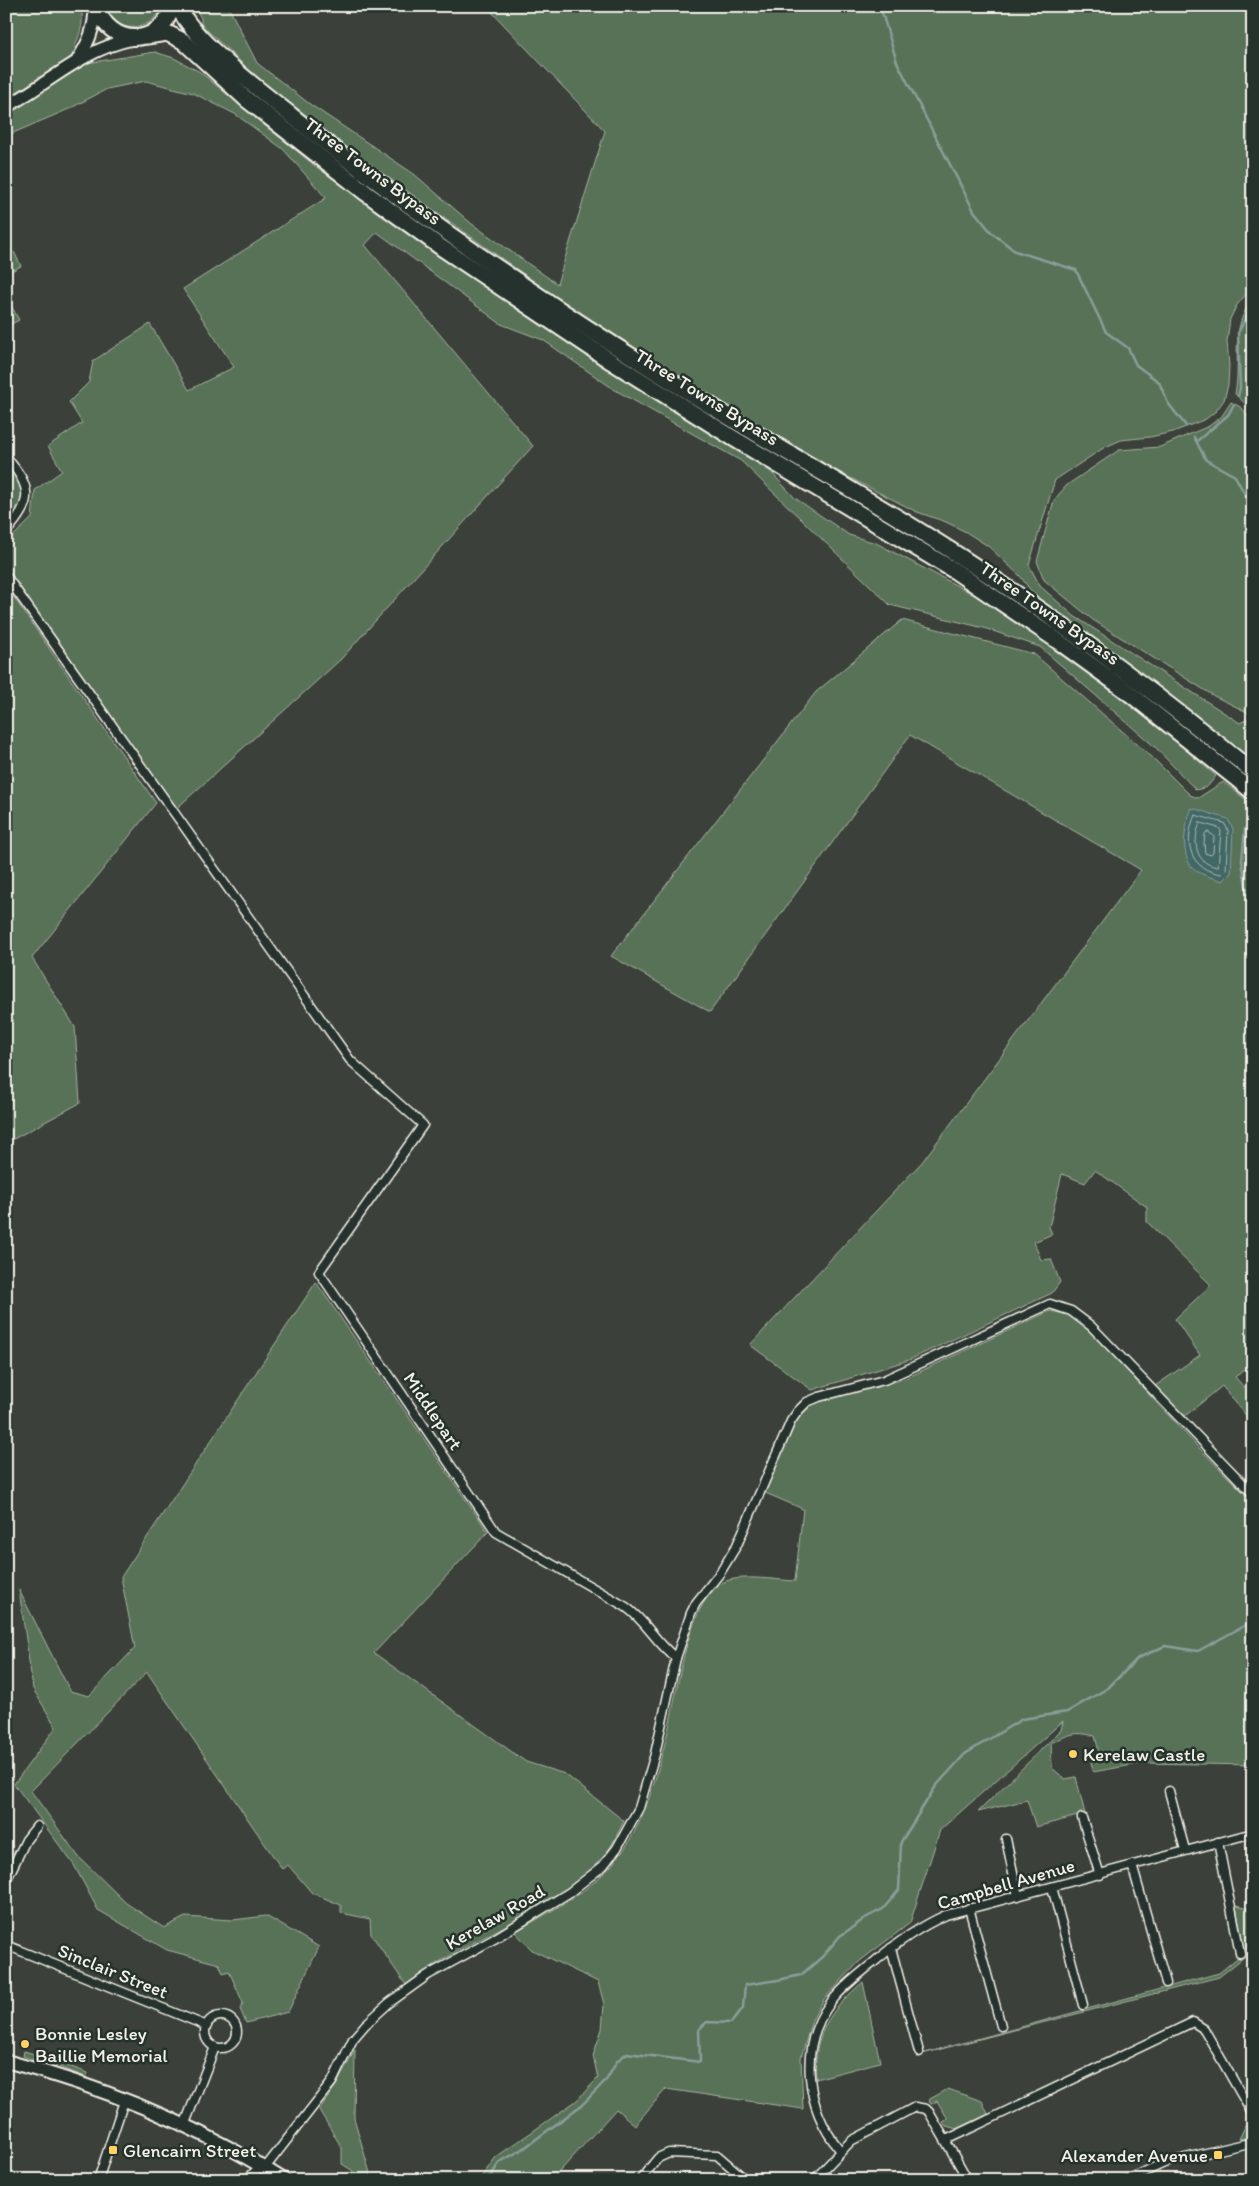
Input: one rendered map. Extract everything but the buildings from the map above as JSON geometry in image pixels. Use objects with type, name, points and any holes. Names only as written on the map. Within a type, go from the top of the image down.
[{"type":"highway","name":"Three Towns Bypass","points":[[95,6],[100,18],[109,29],[120,35],[142,37],[167,33],[183,41],[254,105],[343,176],[442,248],[628,372],[962,576],[1124,689],[1253,792]]},
{"type":"highway","points":[[142,37],[163,26],[169,18],[173,6]]},
{"type":"highway","name":"Three Towns Bypass","points":[[178,6],[189,26],[259,90],[322,141],[447,232],[619,348],[741,425],[864,497],[978,568],[1061,624],[1253,772]]},
{"type":"main road","points":[[78,60],[91,37],[95,19],[95,6]]},
{"type":"main road","points":[[6,108],[78,60],[107,46],[142,37]]},
{"type":"main road","points":[[6,2061],[88,2086],[124,2100],[184,2126],[284,2180]]},
{"type":"street","points":[[6,457],[19,472],[25,482],[27,492],[20,514],[6,532]]},
{"type":"street","name":"Middlepart","points":[[6,576],[350,1060],[423,1125],[319,1272],[496,1532],[503,1538],[626,1607],[638,1616],[662,1647],[676,1658]]},
{"type":"street","name":"Kerelaw Road","points":[[246,2180],[263,2167],[332,2082],[353,2039],[365,2025],[390,2003],[428,1975],[494,1939],[570,1892],[603,1866],[617,1848],[639,1808],[656,1754],[676,1658],[696,1603],[720,1573],[736,1545],[791,1421],[807,1402],[819,1397],[884,1380],[1050,1304],[1071,1311],[1091,1326],[1253,1494]]},
{"type":"street","points":[[1169,1791],[1185,1850]]},
{"type":"street","points":[[1082,1818],[1100,1874]]},
{"type":"street","points":[[6,1880],[26,1840],[37,1826]]},
{"type":"street","name":"Campbell Avenue","points":[[840,2150],[828,2136],[812,2093],[810,2047],[815,2031],[831,2002],[891,1948],[936,1919],[970,1908],[1253,1833]]},
{"type":"street","points":[[1006,1839],[1018,1896]]},
{"type":"street","points":[[1218,1842],[1240,1953]]},
{"type":"street","points":[[1132,1865],[1166,1984]]},
{"type":"street","points":[[1052,1887],[1083,2005]]},
{"type":"street","points":[[970,1908],[1001,2026]]},
{"type":"street","name":"Sinclair Street","points":[[6,1945],[207,2026]]},
{"type":"street","points":[[891,1948],[919,2052]]},
{"type":"street","points":[[222,2016],[232,2021],[236,2028],[233,2042],[224,2048],[215,2047],[210,2044],[206,2036],[207,2026],[210,2021],[222,2016]]},
{"type":"street","points":[[946,2140],[1193,2022],[1204,2029],[1252,2113]]},
{"type":"street","points":[[184,2126],[215,2047]]},
{"type":"street","points":[[98,2180],[124,2100]]},
{"type":"street","points":[[814,2180],[851,2140],[915,2107],[929,2112],[968,2180]]},
{"type":"street","points":[[1127,2180],[1164,2163],[1253,2142]]},
{"type":"street","points":[[640,2180],[658,2158],[669,2153],[717,2155],[746,2180]]},
{"type":"green space","points":[[6,6],[81,6],[82,22],[75,46],[77,49],[72,55],[44,78],[6,101]]},
{"type":"green space","points":[[103,6],[162,6],[157,15],[149,22],[141,26],[132,27],[116,22],[108,15]]},
{"type":"green space","points":[[194,6],[228,6],[257,63],[311,105],[414,174],[472,224],[557,284],[605,131],[486,6],[1253,6],[1253,286],[1237,305],[1230,319],[1227,341],[1228,385],[1224,400],[1216,411],[1206,419],[1173,432],[1121,440],[1105,447],[1055,480],[1029,565],[1040,586],[1074,616],[1240,723],[1253,716],[1253,762],[1194,713],[1099,642],[1037,599],[1020,576],[988,546],[946,522],[917,512],[827,466],[654,360],[550,293],[329,135],[250,71],[201,24],[201,18]]},
{"type":"green space","points":[[155,52],[174,58],[200,72],[314,165],[401,229],[494,294],[656,400],[770,471],[795,498],[849,535],[876,543],[990,603],[1147,717],[1216,776],[1207,787],[1196,790],[1155,747],[1040,647],[984,628],[890,605],[741,461],[615,390],[543,340],[501,324],[377,232],[365,245],[533,446],[341,659],[177,808],[6,567],[6,543],[32,518],[35,490],[62,471],[48,446],[82,423],[69,402],[89,382],[93,361],[150,324],[189,390],[234,367],[183,289],[326,198],[283,149],[235,114],[193,93],[146,81],[107,89],[69,109],[6,136],[6,113],[81,64]]},
{"type":"green space","points":[[14,252],[21,266],[6,274],[6,257]]},
{"type":"green space","points":[[6,296],[19,320],[6,327]]},
{"type":"green space","points":[[1253,297],[1253,411],[1235,394],[1238,333],[1245,310]]},
{"type":"green space","points":[[1231,402],[1242,408],[1253,423],[1253,715],[1214,696],[1093,620],[1044,580],[1037,561],[1054,500],[1067,485],[1119,450],[1160,447],[1209,426],[1222,416]]},
{"type":"green space","points":[[6,462],[17,478],[20,486],[21,501],[13,517],[6,525]]},
{"type":"green space","points":[[6,586],[156,803],[32,958],[75,1027],[80,1103],[6,1143]]},
{"type":"green space","points":[[902,620],[1034,654],[1153,758],[1190,795],[1198,798],[1223,782],[1253,805],[1253,1364],[1235,1377],[1253,1397],[1253,1424],[1222,1386],[1185,1416],[1155,1386],[1200,1355],[1175,1319],[1211,1285],[1147,1222],[1147,1207],[1095,1170],[1085,1183],[1062,1174],[1049,1227],[1052,1234],[1034,1242],[1041,1260],[1051,1259],[1060,1282],[1052,1293],[909,1360],[812,1390],[750,1345],[922,1162],[1141,870],[910,735],[710,1012],[611,956],[816,692]]},
{"type":"green space","points":[[316,1282],[488,1532],[374,1653],[526,1762],[565,1774],[624,1821],[605,1855],[584,1876],[535,1910],[455,1952],[406,1985],[371,1934],[370,1919],[341,1913],[341,1905],[312,1893],[288,1865],[282,1869],[147,1672],[31,1791],[78,1856],[126,1903],[164,1928],[185,1917],[233,1920],[266,1916],[319,1947],[288,2012],[246,2023],[240,2009],[243,2003],[229,1971],[223,1973],[219,1964],[167,1950],[98,1910],[74,1865],[14,1784],[56,1727],[33,1689],[19,1590],[70,1691],[89,1696],[135,1648],[121,1577]]},
{"type":"green space","points":[[1050,1311],[1069,1315],[1089,1330],[1197,1446],[1253,1502],[1253,1765],[1144,1763],[1093,1772],[1091,1762],[1101,1760],[1095,1736],[1072,1734],[1051,1743],[1052,1768],[1065,1779],[1076,1777],[1085,1814],[1036,1827],[1027,1800],[978,1812],[1061,1730],[1063,1721],[940,1830],[910,1923],[860,1961],[824,1999],[812,2020],[801,2058],[803,2109],[666,2089],[635,2125],[616,2109],[552,2180],[479,2180],[496,2157],[576,2101],[598,2078],[593,2056],[602,2029],[604,2004],[598,1982],[532,1950],[515,1932],[560,1906],[589,1886],[615,1862],[632,1836],[645,1809],[659,1767],[690,1633],[698,1613],[708,1596],[720,1584],[736,1579],[756,1578],[795,1581],[803,1509],[763,1492],[783,1444],[796,1421],[814,1403],[904,1379]]},
{"type":"green space","points":[[1236,1906],[1253,1910],[1253,1942],[1244,1949]]},
{"type":"green space","points":[[1253,1945],[1253,1950],[1219,1977],[918,2055],[1219,1973]]},
{"type":"green space","points":[[863,1982],[880,2062],[816,2079],[817,2049],[826,2024],[833,2013]]},
{"type":"green space","points":[[355,2050],[354,2118],[372,2180],[352,2180],[353,2171],[342,2164],[342,2148],[319,2110],[337,2084]]},
{"type":"green space","points":[[24,2051],[58,2061],[56,2067],[23,2056]]},
{"type":"green space","points":[[60,2063],[88,2073],[86,2077],[59,2067]]},
{"type":"green space","points":[[948,2089],[982,2101],[988,2114],[957,2129],[946,2126],[943,2122],[948,2119],[937,2101],[931,2104],[929,2101]]},
{"type":"green space","points":[[1248,2120],[1251,2125],[1250,2133],[1247,2137],[1239,2139]]},
{"type":"water","points":[[1192,808],[1228,819],[1233,829],[1231,873],[1223,881],[1197,871],[1188,860],[1185,837],[1187,821]]},
{"type":"waterway","points":[[880,6],[897,62],[974,211],[991,232],[1015,251],[1076,270],[1106,332],[1128,348],[1136,365],[1159,382],[1168,403],[1186,426]]},
{"type":"waterway","points":[[1238,396],[1240,388],[1238,333],[1253,304]]},
{"type":"waterway","points":[[1197,441],[1228,415],[1234,404]]},
{"type":"waterway","points":[[1194,437],[1206,460],[1235,476],[1253,509]]},
{"type":"waterway","points":[[1245,828],[1242,861],[1247,893]]},
{"type":"waterway","points":[[1248,900],[1253,953]]},
{"type":"waterway","points":[[488,2180],[500,2162],[523,2149],[583,2104],[607,2079],[617,2061],[627,2053],[700,2062],[699,2029],[707,2022],[731,2023],[743,2008],[745,1985],[801,1975],[822,1957],[840,1936],[867,1917],[883,1909],[899,1890],[901,1842],[936,1786],[965,1754],[1022,1719],[1067,1712],[1108,1688],[1138,1658],[1165,1646],[1198,1651],[1253,1621]]},
{"type":"place","name":"Kerelaw Castle","points":[[1073,1754]]},
{"type":"place","name":"Bonnie Lesley Baillie Memorial","points":[[25,2044]]},
{"type":"place","name":"Glencairn Street","points":[[113,2150]]},
{"type":"place","name":"Alexander Avenue","points":[[1218,2155]]}]
